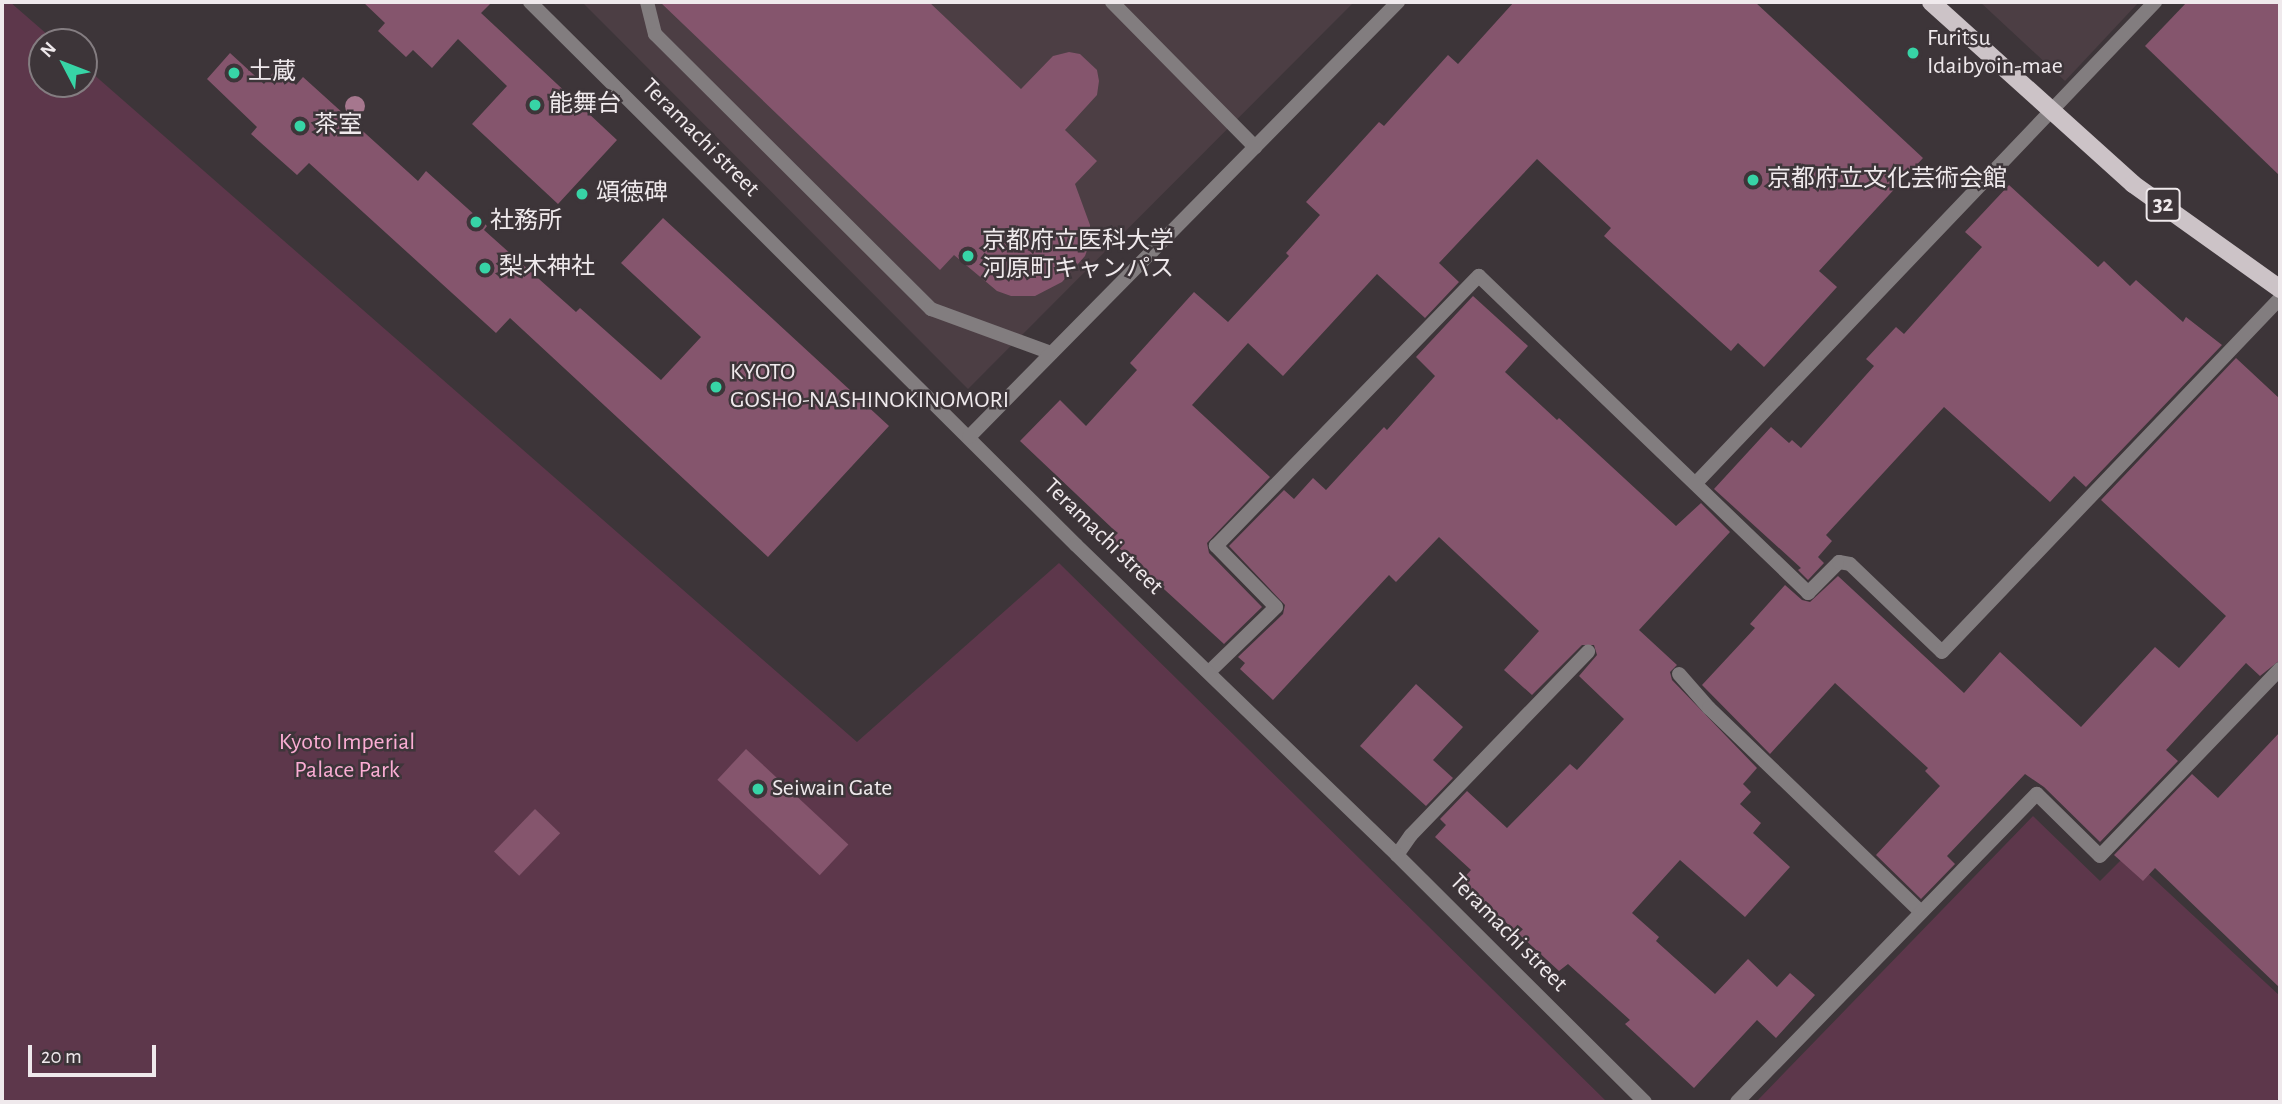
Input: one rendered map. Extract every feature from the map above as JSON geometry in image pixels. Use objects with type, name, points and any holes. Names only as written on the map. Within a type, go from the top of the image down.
[{"type":"main road","name":"32","points":[[1931,2],[2133,184],[2280,289]]},
{"type":"street","name":"Teramachi street","points":[[530,2],[1645,1102]]},
{"type":"street","points":[[647,2],[655,34],[931,309],[1051,354]]},
{"type":"street","points":[[1112,2],[1255,147]]},
{"type":"street","points":[[969,437],[1398,2]]},
{"type":"street","points":[[1696,483],[2052,113],[2155,2]]},
{"type":"street","points":[[1209,672],[1276,607],[1216,546],[1479,276],[1808,593],[1839,562],[1850,564],[1942,652],[2280,298]]},
{"type":"street","points":[[1397,855],[1411,835],[1588,652]]},
{"type":"street","points":[[1737,1102],[2037,794],[2100,856],[2280,669]]},
{"type":"street","points":[[1679,674],[1709,708],[1921,912]]},
{"type":"shaded area","name":"京都府立医科大学 河原町キャンパス","points":[[582,2],[1354,2],[968,389]]},
{"type":"shaded area","points":[[1980,2],[2139,2],[2065,81]]},
{"type":"green space","name":"Kyoto Imperial Palace Park","points":[[2,2],[10,2],[40,28],[28,28],[28,98],[98,98],[98,78],[857,742],[1059,563],[1607,1102],[2,1102]]},
{"type":"green space","points":[[2033,816],[2100,881],[2127,854],[2280,996],[2280,1097],[2275,1102],[1756,1102]]},
{"type":"building","name":"能舞台","points":[[363,2],[492,2],[481,13],[617,140],[558,204],[472,124],[507,86],[458,39],[432,68],[413,50],[406,57],[378,31],[385,23]]},
{"type":"building","points":[[660,2],[929,2],[1021,89],[1053,56],[1069,52],[1080,54],[1097,70],[1099,81],[1097,95],[1065,130],[1097,161],[1075,184],[1090,225],[1090,242],[1085,256],[1062,282],[1035,296],[1011,296],[997,291],[954,255],[940,270]]},
{"type":"building","points":[[1514,2],[1755,2],[1923,158],[1819,271],[1837,287],[1764,367],[1738,343],[1731,351],[1604,236],[1611,228],[1537,159],[1439,263],[1459,282],[1425,318],[1377,274],[1283,376],[1248,343],[1192,405],[1270,477],[1207,543],[1209,553],[1262,607],[1224,644],[1106,536],[1113,529],[1020,441],[1060,400],[1086,426],[1137,370],[1130,363],[1194,292],[1228,322],[1289,256],[1286,253],[1320,215],[1306,202],[1379,122],[1384,126],[1448,55],[1458,64]]},
{"type":"building","points":[[2187,2],[2280,2],[2280,176],[2145,46]]},
{"type":"building","name":"KYOTO GOSHO-NASHINOKINOMORI","points":[[230,53],[264,84],[277,68],[296,85],[303,77],[418,181],[426,171],[487,226],[484,230],[576,312],[580,308],[661,380],[701,337],[621,263],[663,218],[889,426],[768,557],[510,318],[496,333],[309,163],[297,175],[251,134],[257,127],[207,79]]},
{"type":"building","points":[[2009,185],[2098,267],[2104,261],[2130,286],[2136,280],[2183,322],[2186,317],[2222,345],[2086,487],[2074,476],[2050,502],[1944,407],[1826,535],[1832,541],[1818,557],[1824,563],[1808,580],[1798,570],[1801,568],[1714,489],[1771,427],[1789,443],[1792,440],[1801,448],[1874,366],[1866,359],[1896,327],[1904,334],[1982,247],[1965,232]]},
{"type":"building","points":[[1473,296],[1528,346],[1505,372],[1557,420],[1559,418],[1676,526],[1701,503],[1730,532],[1639,630],[1677,665],[1670,672],[1672,680],[1757,768],[1743,784],[1751,792],[1740,804],[1761,823],[1753,833],[1790,867],[1745,917],[1680,860],[1632,913],[1659,937],[1656,941],[1715,994],[1748,959],[1777,987],[1790,973],[1815,995],[1776,1038],[1757,1020],[1694,1088],[1625,1024],[1630,1020],[1568,964],[1559,971],[1461,881],[1471,870],[1435,837],[1446,825],[1440,819],[1467,791],[1507,828],[1570,764],[1577,770],[1624,719],[1579,676],[1597,655],[1594,645],[1582,645],[1532,695],[1504,670],[1539,631],[1439,537],[1396,582],[1389,575],[1273,700],[1240,669],[1245,663],[1238,657],[1283,614],[1285,605],[1229,546],[1284,490],[1294,499],[1313,478],[1326,490],[1384,427],[1387,430],[1435,376],[1416,357]]},
{"type":"building","points":[[2236,358],[2280,399],[2280,660],[2260,676],[2246,663],[2166,750],[2178,761],[2100,842],[2044,787],[2025,774],[1947,856],[1955,864],[1921,899],[1876,855],[1940,786],[1925,771],[1928,768],[1835,683],[1770,754],[1702,685],[1755,628],[1750,624],[1785,585],[1802,600],[1810,602],[1838,576],[1964,693],[2000,652],[2081,727],[2155,647],[2179,668],[2226,616],[2101,500]]},
{"type":"building","points":[[1416,684],[1463,727],[1433,760],[1453,778],[1426,806],[1360,746]]},
{"type":"building","points":[[2280,732],[2280,988],[2155,868],[2143,881],[2114,855],[2192,774],[2218,798]]},
{"type":"building","points":[[746,749],[848,844],[820,875],[717,780]]},
{"type":"building","points":[[535,809],[560,833],[519,876],[494,851]]},
{"type":"place","name":"Furitsu Idaibyoin-mae","points":[[1913,53]]},
{"type":"place","name":"土蔵","points":[[234,73]]},
{"type":"place","name":"能舞台","points":[[535,105]]},
{"type":"place","name":"茶室","points":[[300,126]]},
{"type":"place","name":"京都府立文化芸術会館","points":[[1753,180]]},
{"type":"place","name":"頌徳碑","points":[[582,194]]},
{"type":"place","name":"社務所","points":[[476,222]]},
{"type":"place","name":"京都府立医科大学 河原町キャンパス","points":[[968,256]]},
{"type":"place","name":"梨木神社","points":[[485,268]]},
{"type":"place","name":"KYOTO GOSHO-NASHINOKINOMORI","points":[[716,387]]},
{"type":"place","name":"Seiwain Gate","points":[[758,789]]}]
